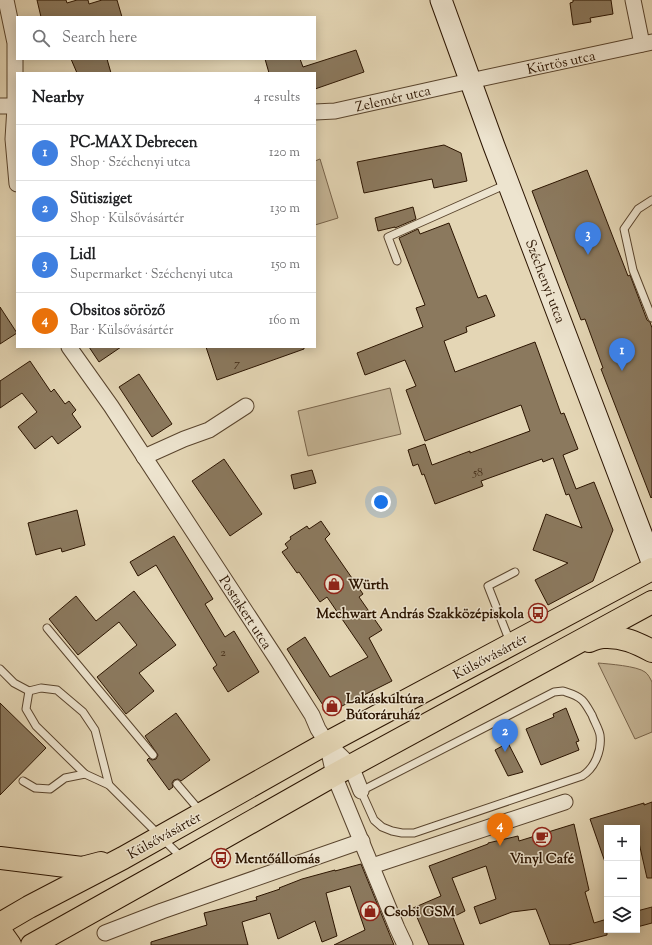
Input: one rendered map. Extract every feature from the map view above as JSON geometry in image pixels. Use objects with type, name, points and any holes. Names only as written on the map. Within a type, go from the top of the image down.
[{"type":"main road","name":"Külsővásártér","points":[[0,924],[29,907],[123,858],[327,743],[652,569]]},
{"type":"main road","name":"Külsővásártér","points":[[32,945],[342,770],[652,602]]},
{"type":"main road","points":[[570,646],[603,637],[630,640],[652,651]]},
{"type":"main road","points":[[0,858],[82,868],[123,858]]},
{"type":"main road","points":[[56,945],[69,924]]},
{"type":"main road","points":[[0,931],[10,945]]},
{"type":"street","points":[[6,0],[15,43],[16,107],[13,139],[16,173]]},
{"type":"street","name":"Széchenyi utca","points":[[441,0],[470,81],[652,562]]},
{"type":"street","points":[[634,0],[647,43]]},
{"type":"street","name":"Kürtös utca","points":[[470,81],[647,43]]},
{"type":"street","name":"Zelemér utca","points":[[316,112],[335,111],[470,81]]},
{"type":"street","points":[[0,106],[16,107]]},
{"type":"street","name":"Postakert utca","points":[[70,348],[111,406],[278,660],[312,715],[318,729],[342,770]]},
{"type":"street","points":[[144,457],[208,430],[246,406]]},
{"type":"street","points":[[342,770],[367,793]]},
{"type":"street","points":[[342,770],[362,841],[405,945]]},
{"type":"street","points":[[372,866],[565,802]]},
{"type":"street","points":[[105,933],[162,911],[362,841]]},
{"type":"lane","points":[[397,261],[388,237],[509,184]]},
{"type":"lane","points":[[652,200],[638,209],[624,229],[633,270],[652,318]]},
{"type":"lane","points":[[511,644],[488,586],[515,572]]},
{"type":"lane","points":[[47,628],[153,755]]},
{"type":"lane","points":[[0,669],[14,683],[29,691],[41,688],[57,690],[83,712],[95,730],[109,785]]},
{"type":"lane","points":[[29,691],[26,710],[36,726],[85,774],[109,785],[184,860]]},
{"type":"lane","points":[[562,691],[573,694],[582,700],[588,708],[600,734],[600,748],[588,772],[582,776],[414,832],[402,833],[382,827],[374,820],[367,793],[554,692],[562,691]]},
{"type":"lane","points":[[23,781],[35,788],[50,789],[65,778],[85,774]]},
{"type":"lane","points":[[177,784],[202,814]]},
{"type":"shaded area","points":[[320,159],[338,218],[316,225],[316,161]]},
{"type":"shaded area","points":[[390,388],[401,434],[308,456],[298,411]]},
{"type":"shaded area","points":[[598,663],[636,668],[648,675],[652,682],[652,732],[635,739]]},
{"type":"building","points":[[37,0],[66,0],[67,3],[77,0],[88,0],[89,4],[102,0],[117,0],[122,16],[41,16]]},
{"type":"building","points":[[573,0],[611,0],[613,14],[590,18],[591,22],[573,25],[570,3],[573,2]]},
{"type":"building","points":[[356,50],[364,72],[316,89],[316,72],[269,72],[265,60],[300,60],[303,67]]},
{"type":"building","points":[[71,60],[107,60],[111,72],[77,72]]},
{"type":"building","points":[[444,145],[461,153],[467,181],[434,188],[432,179],[364,193],[357,162]]},
{"type":"building","points":[[587,170],[628,276],[630,275],[647,320],[650,322],[652,328],[651,498],[601,369],[603,368],[585,319],[581,320],[532,191]]},
{"type":"building","points":[[413,207],[416,219],[395,228],[378,231],[375,218]]},
{"type":"building","points":[[449,223],[478,298],[486,295],[495,316],[466,327],[467,332],[444,341],[455,372],[535,342],[561,414],[564,413],[578,449],[563,455],[576,489],[594,482],[613,530],[593,581],[548,605],[535,580],[568,563],[533,550],[546,514],[582,528],[569,494],[566,495],[553,458],[543,462],[542,459],[481,481],[483,486],[435,504],[424,474],[422,475],[418,464],[413,466],[408,450],[425,444],[432,465],[530,431],[521,405],[425,441],[406,390],[416,386],[405,360],[365,375],[357,353],[423,327],[416,308],[425,305],[399,238],[418,229],[420,234]]},
{"type":"building","points":[[0,307],[16,334],[0,344]]},
{"type":"building","points":[[90,348],[120,348],[99,362]]},
{"type":"building","points":[[206,348],[304,348],[304,349],[217,380]]},
{"type":"building","points":[[30,361],[51,392],[54,389],[65,404],[69,401],[76,410],[72,414],[81,427],[58,444],[52,436],[35,449],[18,427],[37,412],[22,393],[0,408],[0,381]]},
{"type":"building","points":[[139,374],[172,424],[152,437],[119,387]]},
{"type":"building","points":[[224,459],[262,514],[230,536],[192,481]]},
{"type":"building","points":[[312,470],[316,483],[294,489],[291,475]]},
{"type":"building","points":[[77,510],[85,545],[62,552],[61,548],[36,555],[28,523]]},
{"type":"building","points":[[321,521],[330,534],[325,539],[363,594],[359,597],[382,630],[369,638],[392,681],[328,713],[287,649],[305,637],[330,677],[368,657],[327,597],[320,602],[299,572],[297,573],[282,552],[288,548],[285,544],[291,539],[290,537],[307,526],[309,529]]},
{"type":"building","points":[[174,536],[213,599],[205,604],[225,637],[234,631],[259,672],[228,692],[213,668],[217,665],[156,565],[138,576],[130,562]]},
{"type":"building","points":[[134,591],[176,645],[139,673],[154,691],[126,714],[97,677],[137,645],[119,622],[78,655],[49,619],[76,596],[96,621]]},
{"type":"building","points":[[0,703],[46,748],[0,795]]},
{"type":"building","points":[[566,708],[579,741],[576,742],[579,750],[541,765],[526,729],[554,717],[553,714]]},
{"type":"building","points":[[176,713],[210,760],[181,781],[178,779],[174,780],[172,783],[173,787],[169,790],[147,760],[149,758],[152,760],[156,759],[158,755],[145,736]]},
{"type":"building","points":[[508,743],[523,772],[508,776],[495,750]]},
{"type":"building","points":[[652,802],[652,878],[647,878],[640,847],[640,825],[604,825],[604,859],[590,819],[644,803],[644,805]]},
{"type":"building","points":[[574,824],[589,890],[585,892],[594,923],[604,920],[604,933],[607,933],[607,935],[568,945],[550,945],[536,909],[512,912],[480,924],[474,907],[496,899],[486,866],[452,878],[465,911],[453,917],[464,945],[429,945],[413,908],[441,896],[429,866],[488,843],[518,836],[519,841]]},
{"type":"building","points":[[361,864],[394,945],[334,945],[365,930],[350,886],[326,893],[337,936],[322,942],[315,921],[278,939],[270,913],[242,922],[248,945],[151,945],[151,942],[207,925],[204,913],[257,900],[256,897],[280,889],[279,888],[302,879]]},
{"type":"building","points":[[652,907],[652,923],[640,926],[640,910]]},
{"type":"place","name":"Lidl","points":[[588,255]]},
{"type":"place","name":"PC-MAX Debrecen","points":[[622,371]]},
{"type":"place","name":"Würth","points":[[334,584]]},
{"type":"place","name":"Mechwart András Szakközépiskola","points":[[538,613]]},
{"type":"place","name":"Lakáskultúra Bútoráruház","points":[[332,706]]},
{"type":"place","name":"Sütisziget","points":[[505,752]]},
{"type":"place","name":"Vinyl Café","points":[[542,837]]},
{"type":"place","name":"Obsitos söröző","points":[[500,846]]},
{"type":"place","name":"Mentőállomás","points":[[221,858]]},
{"type":"place","name":"Csobi GSM","points":[[370,911]]}]
